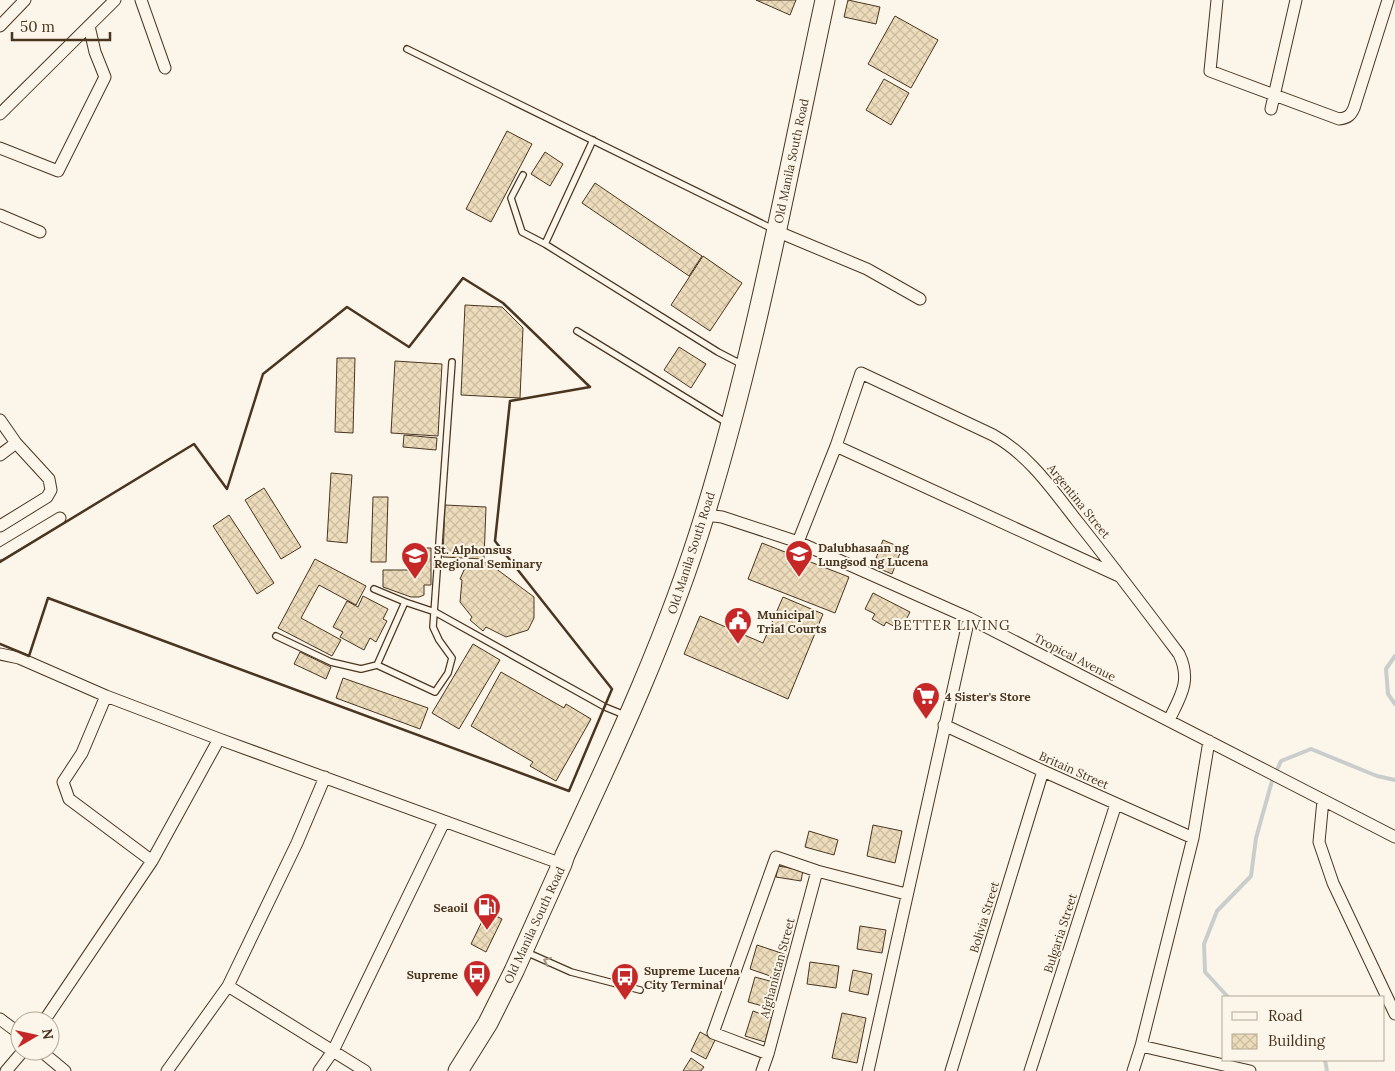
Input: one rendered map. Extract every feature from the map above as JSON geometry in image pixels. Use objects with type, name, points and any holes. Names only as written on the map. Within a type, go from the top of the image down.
[{"type":"main road","name":"Old Manila South Road","points":[[458,1071],[488,1023],[514,971],[629,717],[671,615],[705,515],[731,425],[776,231],[825,0]]},
{"type":"street","points":[[0,26],[25,0]]},
{"type":"street","points":[[0,114],[115,0]]},
{"type":"street","points":[[141,0],[165,68]]},
{"type":"street","points":[[1218,0],[1210,71],[1339,119],[1351,115],[1388,0]]},
{"type":"street","points":[[1271,109],[1296,0]]},
{"type":"street","points":[[0,148],[58,170],[105,77],[95,52],[89,26]]},
{"type":"street","points":[[0,215],[40,232]]},
{"type":"street","points":[[776,231],[867,269],[920,299]]},
{"type":"street","name":"Argentina Street","points":[[836,446],[861,373],[1009,444],[1023,455],[1121,577],[1179,654],[1184,664],[1185,687],[1169,720]]},
{"type":"street","points":[[0,420],[16,443],[48,479],[51,490],[47,497],[0,526]]},
{"type":"street","points":[[0,455],[16,443]]},
{"type":"street","points":[[798,542],[836,446],[1121,577]]},
{"type":"street","name":"Tropical Avenue","points":[[705,515],[722,517],[798,542],[969,618],[1395,837]]},
{"type":"street","points":[[0,554],[60,518]]},
{"type":"street","points":[[868,1071],[969,618]]},
{"type":"street","points":[[0,654],[20,658],[106,696],[219,739],[562,864]]},
{"type":"street","points":[[106,696],[82,753],[64,782],[69,799],[152,861]]},
{"type":"street","name":"Britain Street","points":[[944,725],[1194,838]]},
{"type":"street","points":[[51,1011],[152,861],[219,739]]},
{"type":"street","points":[[1133,1071],[1194,838],[1209,741]]},
{"type":"street","name":"Bolivia Street","points":[[951,1071],[1043,771]]},
{"type":"street","points":[[167,1071],[228,986],[297,843],[325,777]]},
{"type":"street","points":[[1323,800],[1319,842],[1333,883],[1395,1014]]},
{"type":"street","name":"Bulgaria Street","points":[[1030,1071],[1116,804]]},
{"type":"street","points":[[319,1071],[333,1051],[444,822]]},
{"type":"street","points":[[768,1054],[713,1033],[776,857],[817,871],[906,894]]},
{"type":"street","name":"Afghanistan Street","points":[[762,1071],[817,871]]},
{"type":"street","points":[[228,986],[365,1071]]},
{"type":"street","points":[[1141,1046],[1221,1068],[1250,1071]]},
{"type":"street","points":[[6,1071],[14,1061]]},
{"type":"street","points":[[53,1061],[65,1071]]},
{"type":"lane","points":[[407,49],[776,231]]},
{"type":"lane","points":[[545,244],[593,140]]},
{"type":"lane","points":[[523,175],[511,198],[522,232],[545,244],[718,352],[745,366]]},
{"type":"lane","points":[[577,331],[731,425]]},
{"type":"lane","points":[[276,636],[331,662],[361,669],[377,665],[435,692],[448,672],[452,658],[432,627],[435,612],[452,362]]},
{"type":"lane","points":[[374,589],[435,612],[605,707],[629,717]]},
{"type":"lane","points":[[377,665],[405,602]]},
{"type":"lane","points":[[522,950],[571,972],[640,990]]},
{"type":"building","points":[[756,0],[796,0],[790,15]]},
{"type":"building","points":[[848,0],[880,7],[876,24],[844,17]]},
{"type":"building","points":[[895,16],[938,40],[911,88],[868,64]]},
{"type":"building","points":[[884,79],[909,93],[891,125],[866,110]]},
{"type":"building","points":[[507,131],[532,144],[491,222],[466,209]]},
{"type":"building","points":[[545,152],[563,164],[550,186],[531,174]]},
{"type":"building","points":[[595,183],[702,256],[689,276],[582,203]]},
{"type":"building","points":[[703,256],[742,283],[710,331],[671,305]]},
{"type":"building","points":[[465,305],[502,307],[523,328],[520,398],[461,395]]},
{"type":"building","points":[[679,347],[706,364],[691,388],[664,370]]},
{"type":"building","points":[[337,358],[355,358],[353,433],[335,432]]},
{"type":"building","points":[[395,361],[442,364],[438,436],[391,433]]},
{"type":"building","points":[[404,435],[437,438],[436,450],[403,447]]},
{"type":"building","points":[[331,473],[352,475],[347,543],[327,541]]},
{"type":"building","points":[[264,488],[301,547],[281,559],[245,500]]},
{"type":"building","points":[[373,497],[388,497],[386,562],[371,562]]},
{"type":"building","points":[[445,505],[486,507],[484,559],[443,557]]},
{"type":"building","points":[[229,515],[274,583],[257,594],[213,526]]},
{"type":"building","points":[[883,540],[902,548],[892,574],[873,566]]},
{"type":"building","name":"Dalubhasaan ng Lungsod ng Lucena","points":[[762,543],[849,577],[835,613],[748,579]]},
{"type":"building","points":[[411,548],[431,548],[431,585],[424,585],[424,595],[419,597],[411,597],[383,587],[383,570],[411,570]]},
{"type":"building","points":[[315,559],[366,586],[356,605],[319,585],[301,618],[341,640],[332,656],[278,628]]},
{"type":"building","points":[[487,562],[534,597],[534,618],[528,630],[506,637],[486,627],[483,631],[470,620],[472,617],[460,602],[462,580],[460,579],[464,570]]},
{"type":"building","points":[[873,593],[910,612],[901,630],[886,622],[884,626],[872,619],[875,614],[865,609]]},
{"type":"building","points":[[363,596],[388,609],[383,619],[387,621],[376,642],[370,638],[364,650],[340,637],[343,632],[333,627],[347,601],[358,607]]},
{"type":"building","points":[[783,597],[823,614],[788,699],[684,654],[700,616],[763,643]]},
{"type":"building","points":[[473,644],[500,660],[459,729],[432,713]]},
{"type":"building","points":[[300,652],[331,667],[326,679],[294,664]]},
{"type":"building","points":[[501,672],[564,708],[566,704],[591,719],[556,781],[530,766],[533,762],[471,726]]},
{"type":"building","points":[[343,678],[428,708],[420,729],[336,698]]},
{"type":"building","points":[[873,825],[902,831],[895,863],[867,856]]},
{"type":"building","points":[[809,831],[838,840],[834,855],[805,847]]},
{"type":"building","points":[[778,866],[803,870],[801,881],[776,877]]},
{"type":"building","name":"Seaoil","points":[[487,911],[502,919],[486,952],[471,944]]},
{"type":"building","points":[[860,926],[886,930],[882,953],[857,949]]},
{"type":"building","points":[[757,945],[787,955],[779,979],[750,969]]},
{"type":"building","points":[[810,962],[839,966],[836,988],[807,984]]},
{"type":"building","points":[[853,970],[872,974],[868,995],[849,991]]},
{"type":"building","points":[[755,977],[777,983],[770,1008],[748,1002]]},
{"type":"building","points":[[753,1011],[772,1018],[765,1042],[745,1036]]},
{"type":"building","points":[[842,1013],[866,1018],[857,1063],[832,1058]]},
{"type":"building","points":[[700,1032],[715,1040],[706,1059],[691,1051]]},
{"type":"building","points":[[691,1058],[704,1067],[701,1071],[683,1071]]},
{"type":"waterway","points":[[1395,656],[1386,669],[1388,694],[1395,704]]},
{"type":"waterway","points":[[1227,996],[1205,972],[1204,944],[1217,911],[1251,876],[1256,838],[1272,781],[1281,761],[1311,749],[1377,776],[1395,780]]},
{"type":"waterway","points":[[1325,1061],[1327,1071]]},
{"type":"wall","points":[[0,562],[194,444],[227,489],[263,374],[347,307],[409,347],[463,278],[503,303],[590,387],[510,401],[495,541],[612,689],[569,791],[48,598],[29,656],[0,644]]},
{"type":"place","name":"Dalubhasaan ng Lungsod ng Lucena","points":[[799,578]]},
{"type":"place","name":"St. Alphonsus Regional Seminary","points":[[415,580]]},
{"type":"place","name":"Municipal Trial Courts","points":[[738,645]]},
{"type":"place","name":"4 Sister's Store","points":[[926,720]]},
{"type":"place","name":"Seaoil","points":[[487,931]]},
{"type":"place","name":"Supreme","points":[[477,998]]},
{"type":"place","name":"Supreme Lucena City Terminal","points":[[625,1001]]},
{"type":"district","name":"BETTER LIVING","points":[[952,625]]}]
